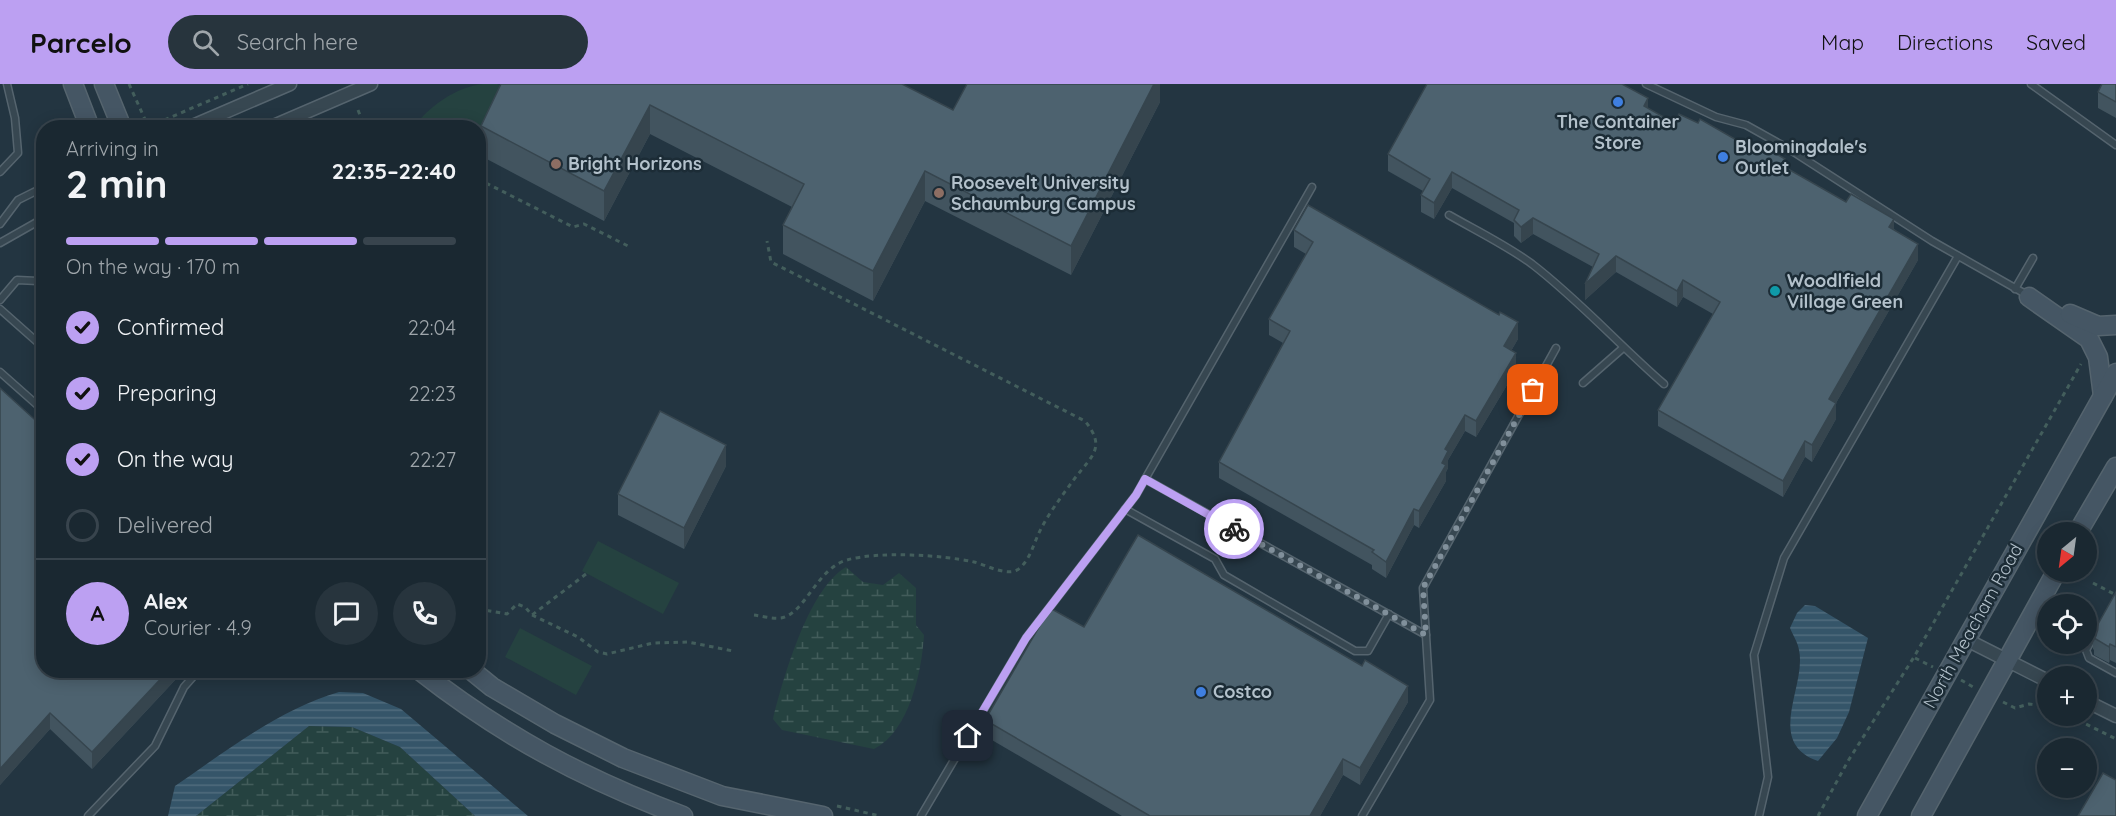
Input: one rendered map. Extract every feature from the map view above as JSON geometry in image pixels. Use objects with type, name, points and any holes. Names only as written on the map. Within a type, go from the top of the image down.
[{"type":"main road","points":[[73,84],[87,120]]},
{"type":"main road","points":[[104,84],[119,120]]},
{"type":"main road","points":[[2022,293],[2091,325],[2116,326]]},
{"type":"main road","points":[[2022,293],[2090,339],[2098,357],[2103,396]]},
{"type":"main road","name":"North Meacham Road","points":[[1867,816],[2116,374]]},
{"type":"main road","points":[[2084,522],[2116,467]]},
{"type":"main road","points":[[1921,816],[2050,582]]},
{"type":"main road","points":[[430,678],[505,733],[580,774],[683,816]]},
{"type":"main road","points":[[481,678],[555,724],[623,758],[722,796],[828,811]]},
{"type":"street","points":[[207,120],[290,84]]},
{"type":"street","points":[[288,120],[371,84]]},
{"type":"street","points":[[1965,639],[2037,675]]},
{"type":"street","points":[[2097,706],[2116,716]]},
{"type":"lane","points":[[0,172],[18,153],[15,118],[7,84]]},
{"type":"lane","points":[[1646,84],[1716,117],[1746,125],[1839,179],[1958,256],[2022,293],[2033,258]]},
{"type":"lane","points":[[2031,84],[2116,145]]},
{"type":"lane","points":[[921,816],[1026,638],[1145,479],[1312,187]]},
{"type":"lane","points":[[0,224],[18,200],[36,191]]},
{"type":"lane","points":[[1449,215],[1504,245],[1532,264],[1571,296],[1623,348],[1664,384]]},
{"type":"lane","points":[[0,243],[36,223]]},
{"type":"lane","points":[[1759,816],[1768,777],[1755,655],[1784,558],[1958,256]]},
{"type":"lane","points":[[0,300],[17,280],[36,281]]},
{"type":"lane","points":[[0,309],[36,341]]},
{"type":"lane","points":[[1362,816],[1430,700],[1423,588],[1556,348]]},
{"type":"lane","points":[[1583,383],[1623,348]]},
{"type":"lane","points":[[0,372],[36,404]]},
{"type":"lane","points":[[1145,479],[1426,635]]},
{"type":"lane","points":[[1125,508],[1215,559],[1224,575],[1355,651],[1368,651],[1389,614]]},
{"type":"lane","points":[[2101,623],[2086,650],[2089,658],[2116,674]]},
{"type":"lane","points":[[88,816],[155,746],[184,687],[192,678]]},
{"type":"path","points":[[129,84],[145,120]]},
{"type":"path","points":[[164,120],[248,84]]},
{"type":"path","points":[[358,110],[362,120]]},
{"type":"path","points":[[486,183],[573,227],[584,224],[630,248]]},
{"type":"path","points":[[754,615],[780,618],[793,614],[808,592],[834,567],[847,560],[916,555],[951,557],[1002,571],[1014,571],[1021,568],[1032,551],[1038,535],[1094,454],[1097,444],[1095,433],[1085,421],[771,262],[767,241]]},
{"type":"path","points":[[1818,816],[1848,761],[1914,657],[2092,345]]},
{"type":"path","points":[[532,615],[586,574]]},
{"type":"path","points":[[2094,583],[2116,596]]},
{"type":"path","points":[[486,610],[507,614],[517,604],[525,607],[532,615],[578,637],[598,652],[607,654],[653,643],[688,642],[733,651]]},
{"type":"path","points":[[1914,657],[2015,708],[2029,704],[2037,705]]},
{"type":"path","points":[[2090,726],[2116,739]]},
{"type":"path","points":[[828,811],[880,816]]},
{"type":"green space","points":[[497,84],[512,91],[486,146],[486,120],[419,120],[453,93],[473,86]]},
{"type":"green space","points":[[598,541],[679,583],[663,614],[582,571]]},
{"type":"green space","points":[[846,567],[863,582],[883,585],[899,573],[916,588],[916,625],[924,635],[917,682],[905,715],[886,741],[874,749],[782,730],[773,719],[783,681],[809,614],[820,594]]},
{"type":"green space","points":[[520,628],[592,666],[576,695],[505,657]]},
{"type":"green space","points":[[309,726],[352,727],[400,747],[475,816],[196,816]]},
{"type":"water","points":[[1805,605],[1815,606],[1868,638],[1849,712],[1837,738],[1818,761],[1802,752],[1793,741],[1790,727],[1800,664],[1798,647],[1790,628],[1797,613]]},
{"type":"water","points":[[339,692],[363,693],[401,709],[528,816],[475,816],[400,747],[352,727],[309,726],[196,816],[168,816],[175,786],[254,732],[317,699]]},
{"type":"building","name":"Roosevelt University Schaumburg Campus","points":[[501,84],[902,84],[953,110],[967,84],[1154,84],[1071,246],[925,171],[873,271],[783,225],[804,184],[650,105],[604,191],[486,129],[486,120],[484,120]]},
{"type":"building","name":"Woodlfield Village Green","points":[[1427,84],[1622,84],[1648,98],[1644,106],[1674,123],[1679,114],[1698,123],[1700,119],[1752,149],[1756,142],[1785,159],[1781,165],[1846,202],[1851,194],[1894,219],[1889,227],[1918,244],[1829,399],[1836,403],[1812,445],[1805,441],[1783,481],[1658,410],[1720,302],[1683,280],[1677,291],[1616,256],[1585,284],[1599,254],[1533,218],[1521,227],[1514,220],[1519,210],[1452,172],[1434,203],[1421,195],[1430,179],[1388,154]]},
{"type":"building","points":[[2102,84],[2116,84],[2116,102],[2098,92]]},
{"type":"building","points":[[1308,205],[1499,315],[1500,312],[1518,322],[1504,346],[1516,353],[1476,421],[1465,415],[1445,449],[1448,451],[1442,463],[1446,465],[1419,511],[1414,509],[1386,562],[1372,552],[1374,550],[1219,462],[1290,331],[1269,319],[1313,242],[1294,230]]},
{"type":"building","points":[[0,388],[36,421],[36,678],[161,678],[92,752],[50,713],[0,769]]},
{"type":"building","points":[[660,411],[726,445],[684,528],[618,494]]},
{"type":"building","name":"Costco","points":[[1138,535],[1362,666],[1365,660],[1408,686],[1360,768],[1343,759],[1310,816],[1150,816],[985,720],[1050,608],[1084,627]]},
{"type":"building","points":[[2116,592],[2116,647],[2110,644],[2109,647],[2097,640],[2097,626]]},
{"type":"building","points":[[2103,773],[2116,780],[2116,816],[2078,816],[2088,798],[2097,798],[2097,783]]},
{"type":"way so far","points":[[1234,529],[1426,635],[1423,588],[1533,390]]},
{"type":"place","name":"The Container Store","points":[[1618,102]]},
{"type":"place","name":"Bloomingdale's Outlet","points":[[1723,157]]},
{"type":"place","name":"Bright Horizons","points":[[556,164]]},
{"type":"place","name":"Roosevelt University Schaumburg Campus","points":[[939,193]]},
{"type":"place","name":"Woodlfield Village Green","points":[[1775,291]]},
{"type":"place","name":"Costco","points":[[1201,692]]},
{"type":"route","points":[[968,736],[1026,638],[1136,495],[1145,479],[1234,529]]}]
